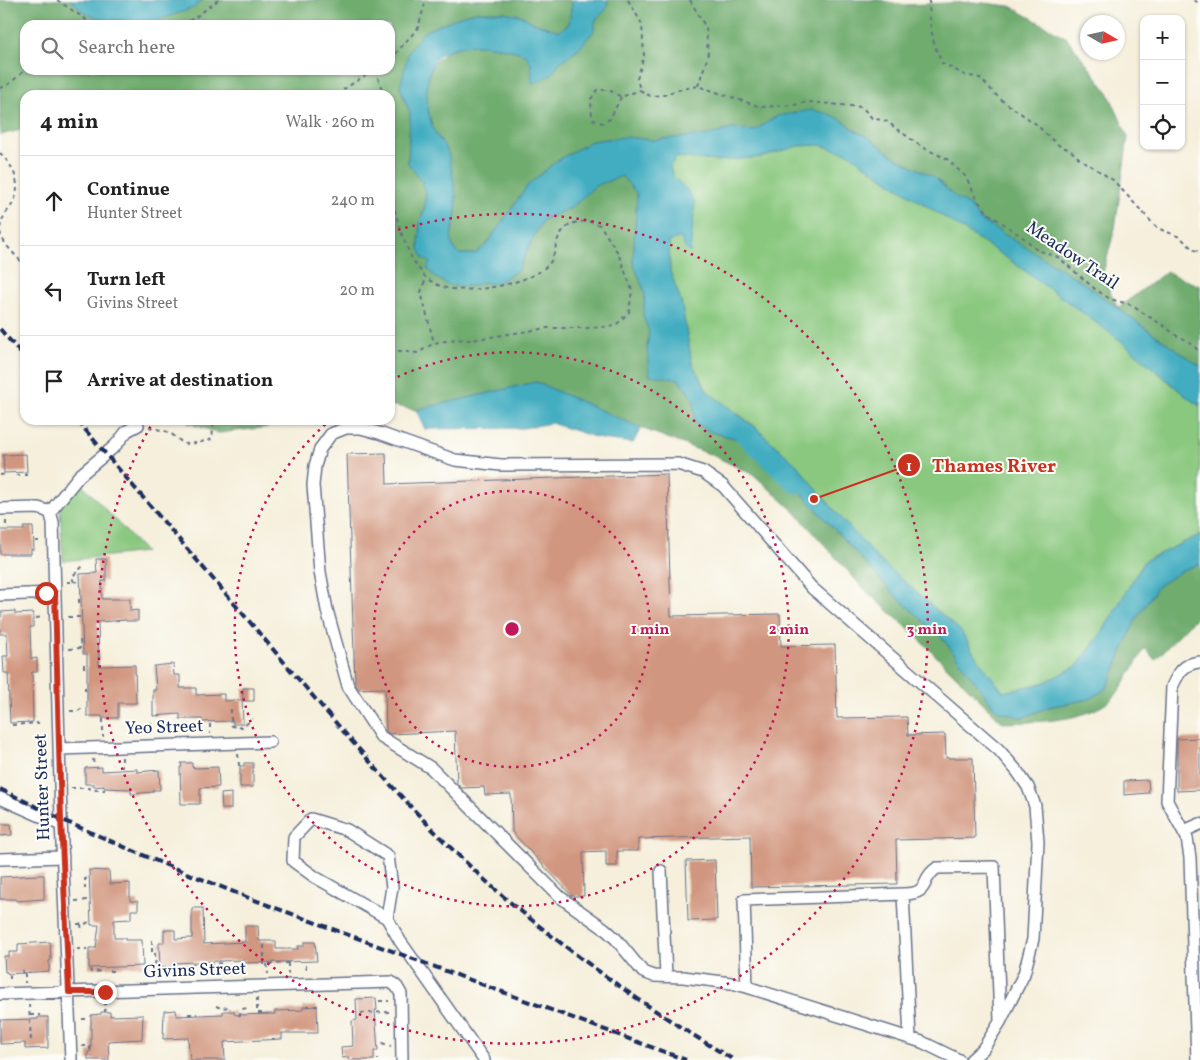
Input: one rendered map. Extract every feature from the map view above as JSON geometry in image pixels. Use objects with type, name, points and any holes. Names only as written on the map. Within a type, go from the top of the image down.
[{"type":"street","points":[[3,512],[38,508],[50,512],[79,476],[115,446],[134,425]]},
{"type":"street","points":[[958,1060],[910,1038],[747,987],[716,981],[647,975],[616,939],[560,897],[431,768],[381,737],[352,696],[344,678],[323,597],[313,485],[315,466],[320,449],[331,434],[346,428],[361,428],[455,460],[492,464],[678,464],[703,472],[723,486],[812,588],[999,750],[1028,787],[1036,806],[1038,822],[1033,939],[1024,974],[1000,1022],[983,1048],[971,1060]]},
{"type":"street","name":"Hunter Street","points":[[50,512],[53,522],[61,825],[71,1060]]},
{"type":"street","points":[[0,595],[55,593]]},
{"type":"street","points":[[1197,1060],[1198,1043],[1194,986],[1197,939],[1190,858],[1187,838],[1167,801],[1172,687],[1177,675],[1184,667],[1200,662]]},
{"type":"street","name":"Yeo Street","points":[[59,749],[270,742]]},
{"type":"street","points":[[0,798],[61,825]]},
{"type":"street","points":[[387,918],[392,887],[388,856],[348,830],[311,819],[294,837],[293,861],[315,877],[387,918],[400,941],[484,1060]]},
{"type":"street","points":[[1184,831],[1200,824]]},
{"type":"street","points":[[0,859],[63,857]]},
{"type":"street","points":[[747,987],[744,900],[912,894],[922,890],[930,874],[937,868],[994,866],[1000,1022]]},
{"type":"street","points":[[661,871],[666,976]]},
{"type":"street","points":[[904,894],[910,1038]]},
{"type":"street","name":"Givins Street","points":[[0,994],[391,982],[397,987],[400,994],[402,1060]]},
{"type":"path","points":[[56,0],[86,20]]},
{"type":"path","points":[[190,20],[218,0]]},
{"type":"path","points":[[395,54],[418,28],[426,0]]},
{"type":"path","points":[[628,0],[642,24],[644,56],[637,79],[640,90],[650,96],[664,95],[677,90],[698,86],[708,56],[706,28],[690,0]]},
{"type":"path","points":[[929,0],[930,23],[934,44],[942,63],[965,75],[980,78],[1000,99],[1036,124],[1049,138],[1061,147],[1069,149],[1080,159],[1113,180],[1157,228],[1180,237],[1194,250],[1200,252]]},
{"type":"path","points":[[1194,0],[1200,4]]},
{"type":"path","points":[[0,88],[8,86],[20,75]]},
{"type":"path","points":[[343,90],[367,75]]},
{"type":"path","points":[[377,75],[382,90]]},
{"type":"path","name":"Meadow Trail","points":[[698,86],[761,107],[794,105],[808,102],[862,107],[872,118],[886,120],[922,147],[946,160],[965,176],[979,202],[990,214],[1024,238],[1037,250],[1058,257],[1110,300],[1128,304],[1177,336],[1187,340],[1200,352]]},
{"type":"path","points":[[621,97],[609,90],[597,90],[591,99],[592,119],[602,123],[610,120],[621,97],[640,90]]},
{"type":"path","points":[[0,153],[13,168],[17,180],[16,194],[10,209],[4,216],[0,230],[5,241],[20,260]]},
{"type":"path","points":[[395,211],[412,259],[426,278],[442,287],[468,290],[527,279],[549,264],[559,237],[565,229],[577,221],[582,221],[600,225],[618,253],[632,290],[629,312],[615,326],[547,328],[471,340],[434,343],[418,353],[395,351]]},
{"type":"path","points":[[426,278],[421,292],[434,343]]},
{"type":"path","points":[[147,425],[169,432],[184,444],[197,444],[212,439],[213,425]]},
{"type":"path","points":[[0,475],[7,474]]},
{"type":"path","points":[[16,474],[27,475]]},
{"type":"path","points":[[3,512],[6,529]]},
{"type":"path","points":[[35,541],[45,541]]},
{"type":"path","points":[[62,582],[75,582],[72,577],[83,566]]},
{"type":"path","points":[[79,599],[79,607]]},
{"type":"path","points":[[64,618],[80,616]]},
{"type":"path","points":[[36,618],[47,617]]},
{"type":"path","points":[[65,649],[80,648],[80,640]]},
{"type":"path","points":[[84,664],[84,670]]},
{"type":"path","points":[[85,687],[85,694]]},
{"type":"path","points":[[66,712],[78,711],[84,707]]},
{"type":"path","points":[[231,709],[231,724],[235,727],[243,727],[252,719]]},
{"type":"path","points":[[103,719],[104,740]]},
{"type":"path","points":[[151,722],[151,738]]},
{"type":"path","points":[[12,725],[38,724],[38,727]]},
{"type":"path","points":[[210,724],[210,736]]},
{"type":"path","points":[[238,752],[239,765],[243,765]]},
{"type":"path","points":[[122,756],[122,768]]},
{"type":"path","points":[[93,757],[94,766]]},
{"type":"path","points":[[69,788],[105,790]]},
{"type":"path","points":[[85,889],[85,879],[89,878]]},
{"type":"path","points":[[73,901],[88,900]]},
{"type":"path","points":[[74,924],[86,924],[89,922]]},
{"type":"path","points":[[81,924],[82,932]]},
{"type":"path","points":[[152,940],[152,953],[155,953],[156,982]]},
{"type":"path","points":[[265,946],[264,964],[289,963],[288,977]]},
{"type":"path","points":[[75,950],[87,949]]},
{"type":"path","points":[[209,964],[224,962]]},
{"type":"path","points":[[189,971],[194,963]]},
{"type":"path","points":[[268,964],[268,978]]},
{"type":"path","points":[[306,965],[306,976]]},
{"type":"path","points":[[167,968],[167,981]]},
{"type":"path","points":[[239,968],[246,968]]},
{"type":"path","points":[[90,969],[90,972],[104,971]]},
{"type":"path","points":[[109,971],[117,971]]},
{"type":"path","points":[[24,973],[25,986]]},
{"type":"path","points":[[10,975],[10,987]]},
{"type":"path","points":[[256,994],[257,1013],[262,1013]]},
{"type":"path","points":[[104,999],[105,1012]]},
{"type":"path","points":[[379,1002],[392,1001]]},
{"type":"path","points":[[29,1002],[31,1042]]},
{"type":"path","points":[[216,1006],[220,1008],[230,1007],[230,1010]]},
{"type":"path","points":[[306,1006],[322,1006]]},
{"type":"path","points":[[239,1016],[242,1009],[248,1008]]},
{"type":"path","points":[[361,1013],[393,1012]]},
{"type":"path","points":[[188,1014],[197,1014]]},
{"type":"path","points":[[30,1015],[40,1015]]},
{"type":"path","points":[[77,1019],[89,1019]]},
{"type":"path","points":[[382,1043],[386,1043],[394,1048]]},
{"type":"path","points":[[78,1046],[90,1046],[90,1051]]},
{"type":"green space","points":[[0,0],[70,0],[87,14],[193,8],[203,0],[571,0],[569,24],[559,31],[535,23],[520,15],[504,12],[476,12],[463,15],[446,23],[400,87],[410,113],[408,163],[422,182],[426,195],[420,221],[419,248],[474,286],[484,282],[500,281],[518,270],[544,219],[571,208],[595,186],[622,176],[637,194],[633,262],[645,293],[643,315],[649,331],[647,348],[678,379],[694,400],[711,432],[738,439],[770,456],[896,596],[944,640],[996,710],[1022,718],[1048,707],[1090,699],[1107,688],[1136,619],[1158,586],[1183,570],[1200,564],[1200,613],[1155,660],[1145,648],[1118,693],[1103,705],[1077,716],[1062,719],[1003,723],[913,633],[864,589],[794,511],[754,475],[712,455],[641,428],[536,382],[416,410],[395,406],[395,90],[20,90],[20,130],[0,135]]},
{"type":"green space","points":[[607,0],[879,0],[903,5],[973,2],[1010,6],[1067,38],[1080,55],[1080,60],[1084,60],[1108,92],[1128,137],[1115,228],[1102,276],[1118,308],[1166,272],[1200,286],[1200,366],[1138,323],[1081,281],[979,219],[970,206],[956,198],[934,177],[895,157],[844,121],[777,116],[754,131],[732,129],[709,135],[653,140],[625,137],[592,141],[558,160],[528,185],[486,245],[475,254],[459,254],[452,242],[456,204],[450,163],[447,151],[434,131],[429,112],[427,82],[431,70],[438,59],[448,51],[462,46],[491,46],[525,54],[531,64],[533,83],[551,75],[560,62],[579,48],[593,32],[596,19],[605,11]]},
{"type":"green space","points":[[820,145],[848,153],[1007,258],[1120,340],[1200,406],[1200,535],[1144,561],[1103,631],[1077,666],[1043,683],[1003,692],[975,655],[961,631],[877,558],[756,427],[707,391],[692,363],[680,301],[670,271],[669,242],[680,237],[685,248],[687,190],[673,177],[670,166],[677,157],[716,161],[762,157],[798,146]]},
{"type":"green space","points":[[194,425],[269,425],[268,427],[219,433]]},
{"type":"green space","points":[[80,482],[145,552],[63,561],[60,507]]},
{"type":"water","points":[[70,0],[203,0],[193,8],[158,20],[111,20],[87,14]]},
{"type":"water","points":[[571,0],[607,0],[608,2],[605,11],[596,19],[593,32],[579,48],[560,62],[551,75],[532,84],[531,64],[525,54],[486,45],[465,46],[446,51],[432,65],[427,86],[428,109],[434,131],[447,151],[450,163],[456,204],[452,242],[459,254],[475,254],[486,245],[528,185],[558,160],[592,141],[625,137],[653,140],[709,135],[732,129],[754,131],[777,116],[811,110],[830,114],[844,121],[854,130],[868,137],[895,157],[934,177],[956,198],[970,206],[979,219],[1081,281],[1200,366],[1200,406],[1120,340],[1007,258],[848,153],[820,145],[798,146],[762,157],[716,161],[677,157],[670,166],[673,177],[687,190],[695,202],[690,253],[685,248],[680,237],[669,242],[670,271],[681,301],[692,363],[707,391],[756,428],[797,465],[877,558],[961,631],[975,655],[1003,692],[1043,683],[1077,666],[1103,631],[1144,561],[1200,535],[1200,564],[1183,570],[1158,586],[1136,619],[1107,688],[1090,699],[1048,707],[1022,718],[996,710],[944,640],[896,596],[770,456],[738,439],[711,432],[695,423],[694,400],[679,379],[649,375],[647,348],[649,331],[643,316],[645,293],[633,262],[637,194],[622,176],[595,186],[571,208],[544,219],[518,270],[500,281],[491,284],[484,282],[474,286],[453,286],[435,277],[427,268],[430,262],[423,258],[419,248],[420,221],[426,195],[422,182],[408,163],[410,113],[400,87],[409,50],[425,31],[463,15],[476,12],[504,12],[520,15],[535,23],[559,31],[569,24]]},
{"type":"water","points":[[536,382],[641,428],[633,443],[601,439],[551,423],[523,428],[425,429],[416,410]]},
{"type":"building","points":[[386,453],[387,484],[667,474],[671,616],[780,614],[781,646],[835,645],[837,718],[907,717],[908,735],[945,734],[946,758],[973,758],[975,838],[896,840],[897,884],[751,887],[750,836],[638,839],[638,851],[617,851],[617,866],[606,866],[606,851],[583,852],[584,896],[572,896],[512,832],[511,794],[485,795],[484,787],[462,788],[457,784],[455,731],[390,734],[386,732],[385,688],[359,689],[355,683],[347,454]]},
{"type":"building","points":[[26,454],[27,472],[4,473],[3,455]]},
{"type":"building","points":[[24,527],[33,527],[34,549],[31,549],[31,554],[0,554],[0,530],[24,530]]},
{"type":"building","points":[[96,559],[106,559],[106,581],[102,581],[102,599],[130,599],[130,611],[138,610],[138,621],[98,622],[99,666],[135,665],[136,703],[118,703],[118,718],[87,716],[87,654],[83,654],[80,574],[97,573]]},
{"type":"building","points":[[15,611],[15,614],[33,613],[33,627],[30,627],[31,659],[37,658],[37,672],[32,672],[33,722],[10,723],[8,673],[4,673],[3,656],[8,656],[7,634],[0,634],[0,617],[1,612]]},
{"type":"building","points":[[173,664],[174,675],[180,675],[180,688],[196,688],[196,695],[224,694],[224,701],[242,700],[243,724],[233,724],[233,721],[202,722],[202,719],[180,719],[180,714],[153,716],[153,690],[156,690],[154,666]]},
{"type":"building","points":[[243,688],[254,688],[254,701],[243,701]]},
{"type":"building","points":[[1200,738],[1200,790],[1177,791],[1177,739]]},
{"type":"building","points":[[181,763],[192,763],[192,767],[195,768],[218,767],[219,787],[200,788],[200,804],[181,804]]},
{"type":"building","points":[[244,763],[253,763],[253,787],[240,787],[240,766],[244,766]]},
{"type":"building","points":[[102,767],[102,771],[137,769],[137,772],[159,770],[160,790],[131,794],[131,789],[104,788],[104,786],[94,787],[94,784],[85,784],[85,768]]},
{"type":"building","points":[[1148,780],[1149,793],[1124,795],[1124,781]]},
{"type":"building","points":[[231,793],[231,809],[222,809],[221,794]]},
{"type":"building","points":[[0,824],[11,824],[12,835],[0,836]]},
{"type":"building","points":[[715,860],[717,920],[688,921],[686,861]]},
{"type":"building","points":[[89,870],[109,871],[110,884],[130,883],[130,901],[138,901],[138,910],[131,910],[131,919],[114,920],[114,938],[142,940],[143,966],[89,968],[89,948],[96,948],[99,925],[91,925]]},
{"type":"building","points":[[44,875],[44,899],[16,901],[16,899],[0,899],[0,877]]},
{"type":"building","points":[[192,908],[203,908],[204,944],[245,942],[245,926],[258,926],[259,941],[276,941],[276,949],[298,949],[298,946],[304,946],[304,942],[315,942],[317,961],[244,963],[244,960],[172,963],[173,967],[160,968],[159,943],[164,943],[164,930],[175,930],[175,939],[192,938]]},
{"type":"building","points":[[50,942],[51,960],[49,961],[49,971],[8,974],[5,972],[4,956],[9,956],[9,952],[18,952],[18,944]]},
{"type":"building","points":[[376,998],[378,1051],[374,1051],[374,1060],[349,1060],[349,1057],[342,1058],[341,1047],[353,1046],[352,1021],[357,1020],[356,999]]},
{"type":"building","points":[[317,1006],[318,1033],[282,1033],[282,1039],[224,1042],[225,1060],[190,1060],[188,1038],[163,1039],[164,1011],[176,1010],[177,1016],[223,1014],[223,1011],[234,1011],[234,1014],[237,1015],[275,1014],[275,1011],[303,1010],[303,1007]]},
{"type":"building","points":[[101,1012],[110,1012],[110,1016],[143,1015],[142,1039],[108,1041],[109,1060],[88,1060],[88,1052],[91,1051],[91,1015],[101,1014]]},
{"type":"building","points":[[38,1017],[48,1017],[48,1048],[25,1049],[25,1043],[0,1044],[0,1020],[38,1019]]},
{"type":"waterway","points":[[745,434],[797,483]]},
{"type":"railway","points":[[0,329],[20,352]]},
{"type":"railway","points":[[81,425],[339,727],[418,815],[446,843],[531,920],[587,963],[674,1023],[734,1060]]},
{"type":"railway","points":[[0,789],[67,822],[249,898],[686,1060]]},
{"type":"place","name":"Thames River","points":[[814,499]]},
{"type":"route","points":[[46,593],[55,593],[61,819],[69,992],[105,992]]}]
